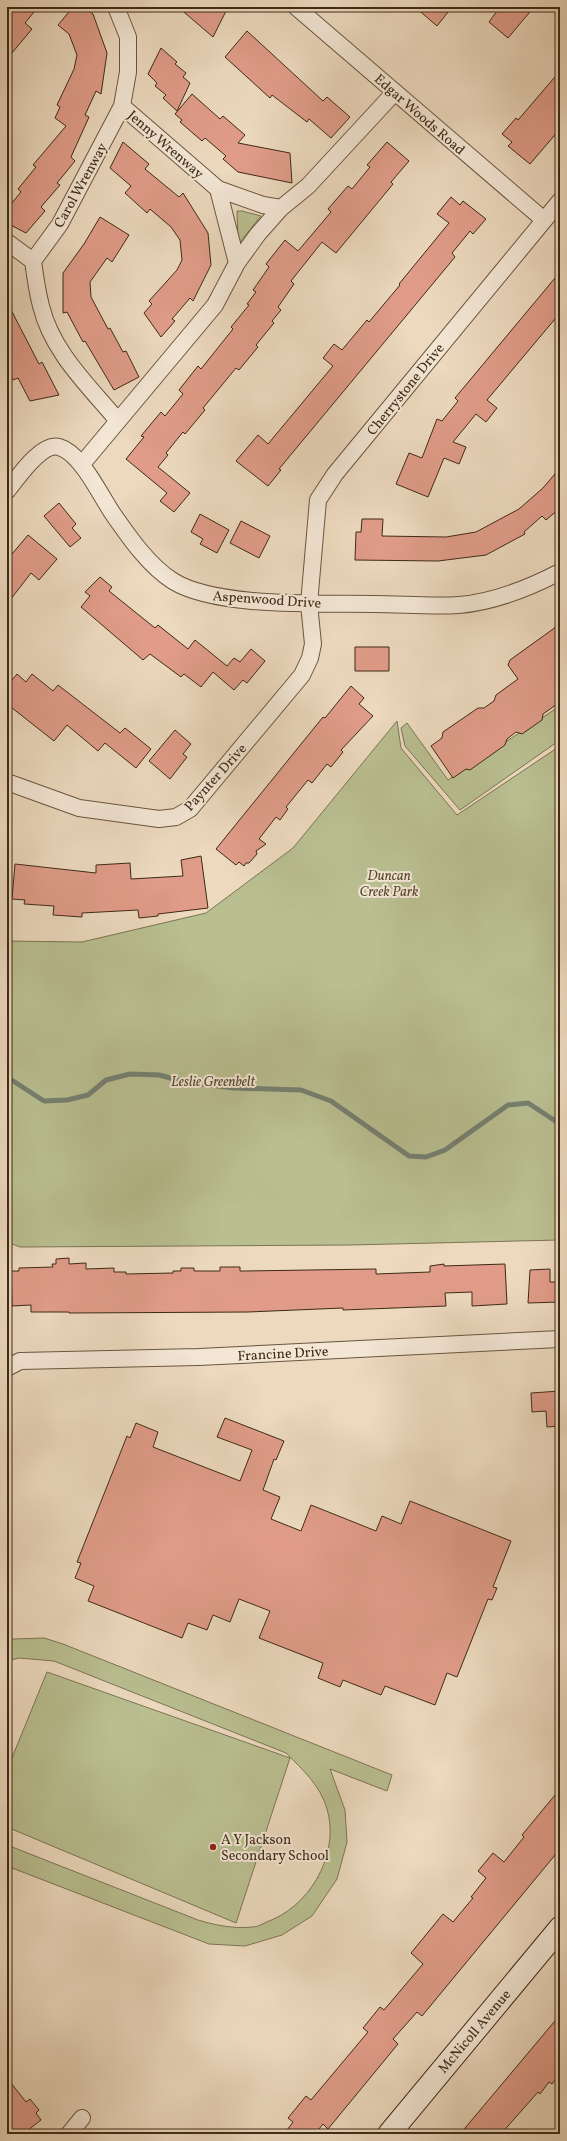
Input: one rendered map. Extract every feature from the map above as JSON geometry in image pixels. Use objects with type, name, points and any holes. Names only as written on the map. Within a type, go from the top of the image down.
[{"type":"street","name":"Jenny Wrenway","points":[[116,7],[128,37],[128,72],[122,106],[218,189],[263,205],[281,208]]},
{"type":"street","name":"Edgar Woods Road","points":[[296,7],[394,93],[544,220]]},
{"type":"street","points":[[82,464],[215,305],[237,263],[258,234],[281,208],[308,186],[394,93]]},
{"type":"street","name":"Carol Wrenway","points":[[33,261],[60,224],[122,106]]},
{"type":"street","points":[[218,189],[237,263]]},
{"type":"street","name":"Cherrystone Drive","points":[[309,604],[318,500],[336,474],[560,201]]},
{"type":"street","points":[[7,242],[33,261],[41,307],[50,332],[65,358],[118,421]]},
{"type":"street","name":"Aspenwood Drive","points":[[7,491],[33,460],[50,446],[62,448],[82,464],[133,542],[173,581],[202,594],[309,604],[459,605],[500,597],[536,585],[560,572]]},
{"type":"street","name":"Paynter Drive","points":[[7,782],[79,808],[159,819],[176,817],[190,809],[302,675],[310,658],[313,644],[309,604]]},
{"type":"street","name":"Francine Drive","points":[[7,1368],[20,1361],[199,1357],[560,1339]]},
{"type":"street","name":"McNicoll Avenue","points":[[389,2134],[560,1928]]},
{"type":"street","points":[[68,2134],[82,2118]]},
{"type":"green space","points":[[237,211],[261,216],[240,242],[238,240]]},
{"type":"green space","points":[[560,706],[560,740],[460,810],[405,746],[401,728],[407,723],[448,780]]},
{"type":"green space","name":"Leslie Greenbelt","points":[[397,721],[401,748],[457,815],[560,746],[560,1240],[350,1245],[20,1247],[7,1242],[7,941],[82,942],[206,913],[293,848]]},
{"type":"green space","points":[[44,1638],[63,1644],[392,1775],[387,1791],[330,1769],[345,1810],[347,1842],[337,1879],[312,1916],[282,1935],[245,1946],[209,1944],[7,1866],[7,1845],[198,1920],[224,1926],[252,1927],[261,1925],[284,1913],[298,1903],[319,1876],[329,1843],[330,1826],[324,1800],[310,1778],[286,1753],[54,1661],[19,1658],[7,1661],[7,1641],[13,1639]]},
{"type":"green space","points":[[47,1672],[290,1758],[236,1923],[7,1827],[7,1770]]},
{"type":"building","points":[[7,7],[38,7],[25,23],[32,29],[7,59]]},
{"type":"building","points":[[73,7],[84,7],[93,14],[107,53],[101,94],[96,91],[85,115],[89,117],[71,157],[75,161],[57,183],[60,185],[41,207],[45,211],[26,233],[7,223],[7,209],[21,192],[18,189],[36,167],[33,165],[66,126],[55,118],[60,107],[57,105],[74,69],[77,55],[69,34],[58,25]]},
{"type":"building","points":[[178,7],[228,7],[213,37]]},
{"type":"building","points":[[415,7],[452,7],[437,26]]},
{"type":"building","points":[[500,7],[534,7],[508,38],[489,22]]},
{"type":"building","points":[[247,31],[323,101],[327,97],[350,117],[331,138],[309,119],[307,122],[272,95],[270,98],[225,57]]},
{"type":"building","points":[[161,48],[177,62],[175,64],[186,73],[183,77],[190,83],[177,111],[163,98],[166,95],[155,86],[157,83],[148,74]]},
{"type":"building","points":[[560,71],[560,129],[530,164],[508,146],[512,142],[502,134],[516,118],[518,120]]},
{"type":"building","points":[[192,94],[220,119],[223,116],[245,135],[238,143],[290,153],[292,183],[238,172],[223,159],[226,156],[205,138],[202,141],[180,122],[182,120],[175,114]]},
{"type":"building","points":[[123,142],[149,164],[145,169],[179,197],[183,193],[208,233],[211,265],[193,301],[190,298],[172,319],[175,321],[161,337],[144,313],[152,304],[149,301],[177,270],[182,260],[180,240],[171,227],[150,209],[147,213],[125,193],[131,186],[110,168]]},
{"type":"building","points":[[387,142],[409,161],[391,182],[393,184],[336,253],[322,242],[291,281],[294,284],[278,307],[281,310],[272,321],[274,323],[256,345],[258,347],[239,370],[236,368],[203,408],[205,410],[185,434],[183,432],[166,453],[168,455],[158,467],[190,493],[174,512],[160,501],[167,493],[126,459],[144,437],[141,436],[161,412],[165,416],[183,394],[179,390],[198,366],[201,369],[233,329],[231,327],[249,305],[247,304],[256,292],[253,290],[269,267],[266,264],[285,240],[298,251],[331,212],[328,209],[348,186],[352,189],[370,167],[367,165]]},
{"type":"building","points":[[451,197],[460,205],[463,201],[486,219],[473,234],[470,231],[452,253],[455,257],[279,469],[281,470],[268,486],[236,461],[258,435],[268,444],[333,366],[323,358],[334,344],[342,350],[367,320],[369,322],[400,285],[399,284],[449,223],[437,214]]},
{"type":"building","points":[[100,217],[129,235],[112,262],[107,258],[90,282],[91,297],[108,329],[110,328],[123,352],[126,351],[139,377],[114,390],[85,341],[83,342],[67,312],[63,313],[63,273],[84,244]]},
{"type":"building","points":[[560,272],[560,313],[487,400],[497,408],[486,422],[476,414],[453,442],[466,447],[459,464],[444,458],[428,497],[396,484],[409,453],[422,458],[437,419],[442,421],[458,401],[455,398]]},
{"type":"building","points":[[7,302],[39,364],[42,362],[59,395],[30,401],[18,378],[13,380],[7,368]]},
{"type":"building","points":[[560,468],[560,508],[546,520],[542,516],[524,532],[525,534],[486,555],[438,561],[355,560],[356,532],[361,532],[362,519],[383,519],[382,536],[446,537],[476,532],[519,509],[543,488]]},
{"type":"building","points":[[59,503],[76,524],[72,528],[81,538],[70,547],[44,516]]},
{"type":"building","points":[[200,514],[229,530],[217,553],[200,544],[203,539],[191,532]]},
{"type":"building","points":[[241,521],[270,536],[259,558],[230,543]]},
{"type":"building","points":[[28,535],[57,559],[39,580],[31,573],[7,604],[7,560]]},
{"type":"building","points":[[100,577],[112,587],[109,591],[155,628],[158,625],[188,649],[195,640],[227,666],[234,658],[240,662],[251,649],[265,661],[247,683],[243,680],[234,690],[213,672],[201,687],[184,674],[181,677],[150,654],[143,660],[81,607],[90,596],[85,592]]},
{"type":"building","points":[[560,624],[560,702],[543,714],[542,720],[522,734],[516,732],[507,739],[505,745],[470,770],[466,769],[453,778],[431,746],[442,738],[443,732],[478,708],[484,708],[494,701],[496,695],[518,679],[508,665],[510,660]]},
{"type":"building","points":[[355,647],[389,647],[389,671],[355,671]]},
{"type":"building","points":[[17,674],[26,682],[32,674],[53,691],[58,685],[120,733],[125,728],[151,749],[136,768],[105,743],[98,751],[67,725],[54,741],[7,704],[7,686]]},
{"type":"building","points":[[351,686],[364,698],[359,704],[373,716],[341,750],[343,752],[331,767],[327,764],[312,783],[308,780],[286,807],[288,809],[280,820],[276,817],[259,839],[266,844],[256,851],[257,854],[249,863],[246,863],[244,866],[239,862],[236,865],[216,849],[323,717],[325,718]]},
{"type":"building","points":[[175,730],[191,744],[183,754],[187,757],[170,779],[149,761]]},
{"type":"building","points":[[201,856],[208,908],[158,914],[158,916],[139,918],[138,910],[82,913],[82,917],[53,915],[54,906],[24,904],[25,900],[12,899],[15,864],[96,873],[96,865],[130,863],[131,879],[183,876],[181,860]]},
{"type":"building","points":[[69,1258],[69,1264],[86,1263],[86,1269],[114,1268],[114,1272],[126,1272],[126,1274],[173,1273],[173,1271],[181,1271],[181,1268],[194,1268],[194,1271],[220,1271],[220,1267],[240,1267],[240,1271],[376,1269],[376,1274],[430,1272],[430,1266],[444,1264],[444,1266],[505,1264],[507,1304],[472,1306],[472,1292],[445,1293],[446,1306],[343,1310],[343,1308],[248,1312],[69,1313],[31,1312],[31,1305],[12,1306],[11,1271],[19,1271],[19,1268],[53,1267],[52,1264],[56,1264],[56,1259]]},
{"type":"building","points":[[550,1269],[550,1282],[560,1282],[560,1302],[528,1303],[530,1270]]},
{"type":"building","points":[[560,1391],[560,1426],[547,1427],[546,1411],[532,1412],[531,1393]]},
{"type":"building","points":[[225,1418],[284,1441],[276,1460],[274,1459],[263,1490],[280,1497],[271,1519],[301,1531],[311,1505],[376,1531],[382,1516],[401,1524],[410,1501],[511,1541],[493,1587],[497,1588],[492,1600],[488,1599],[457,1677],[447,1673],[435,1705],[385,1686],[381,1695],[343,1680],[340,1687],[318,1678],[323,1663],[259,1638],[270,1611],[239,1599],[230,1622],[213,1615],[207,1630],[188,1623],[182,1638],[88,1601],[94,1586],[75,1578],[81,1563],[77,1562],[127,1436],[130,1438],[136,1423],[158,1432],[153,1447],[240,1481],[252,1450],[217,1437]]},
{"type":"building","points":[[560,1789],[560,1849],[422,2016],[417,2012],[393,2039],[398,2044],[328,2129],[323,2124],[315,2134],[284,2134],[293,2122],[288,2118],[306,2096],[311,2100],[368,2032],[363,2028],[380,2007],[384,2010],[423,1964],[411,1953],[443,1914],[453,1922],[473,1898],[471,1897],[486,1878],[478,1871],[493,1853],[504,1862],[524,1837],[522,1835]]},
{"type":"building","points":[[560,2015],[560,2074],[552,2084],[549,2082],[540,2094],[538,2092],[501,2134],[460,2134]]},
{"type":"building","points":[[7,2078],[26,2102],[30,2099],[39,2110],[36,2113],[41,2120],[23,2134],[12,2134],[7,2128]]},
{"type":"waterway","points":[[7,1077],[44,1101],[67,1100],[88,1095],[106,1080],[130,1074],[159,1075],[186,1082],[234,1088],[301,1090],[331,1101],[409,1156],[426,1157],[445,1150],[508,1105],[528,1103],[560,1124]]},
{"type":"place","name":"A Y Jackson Secondary School","points":[[213,1847]]},
{"type":"park label","name":"Duncan Creek Park","points":[[389,884]]}]
